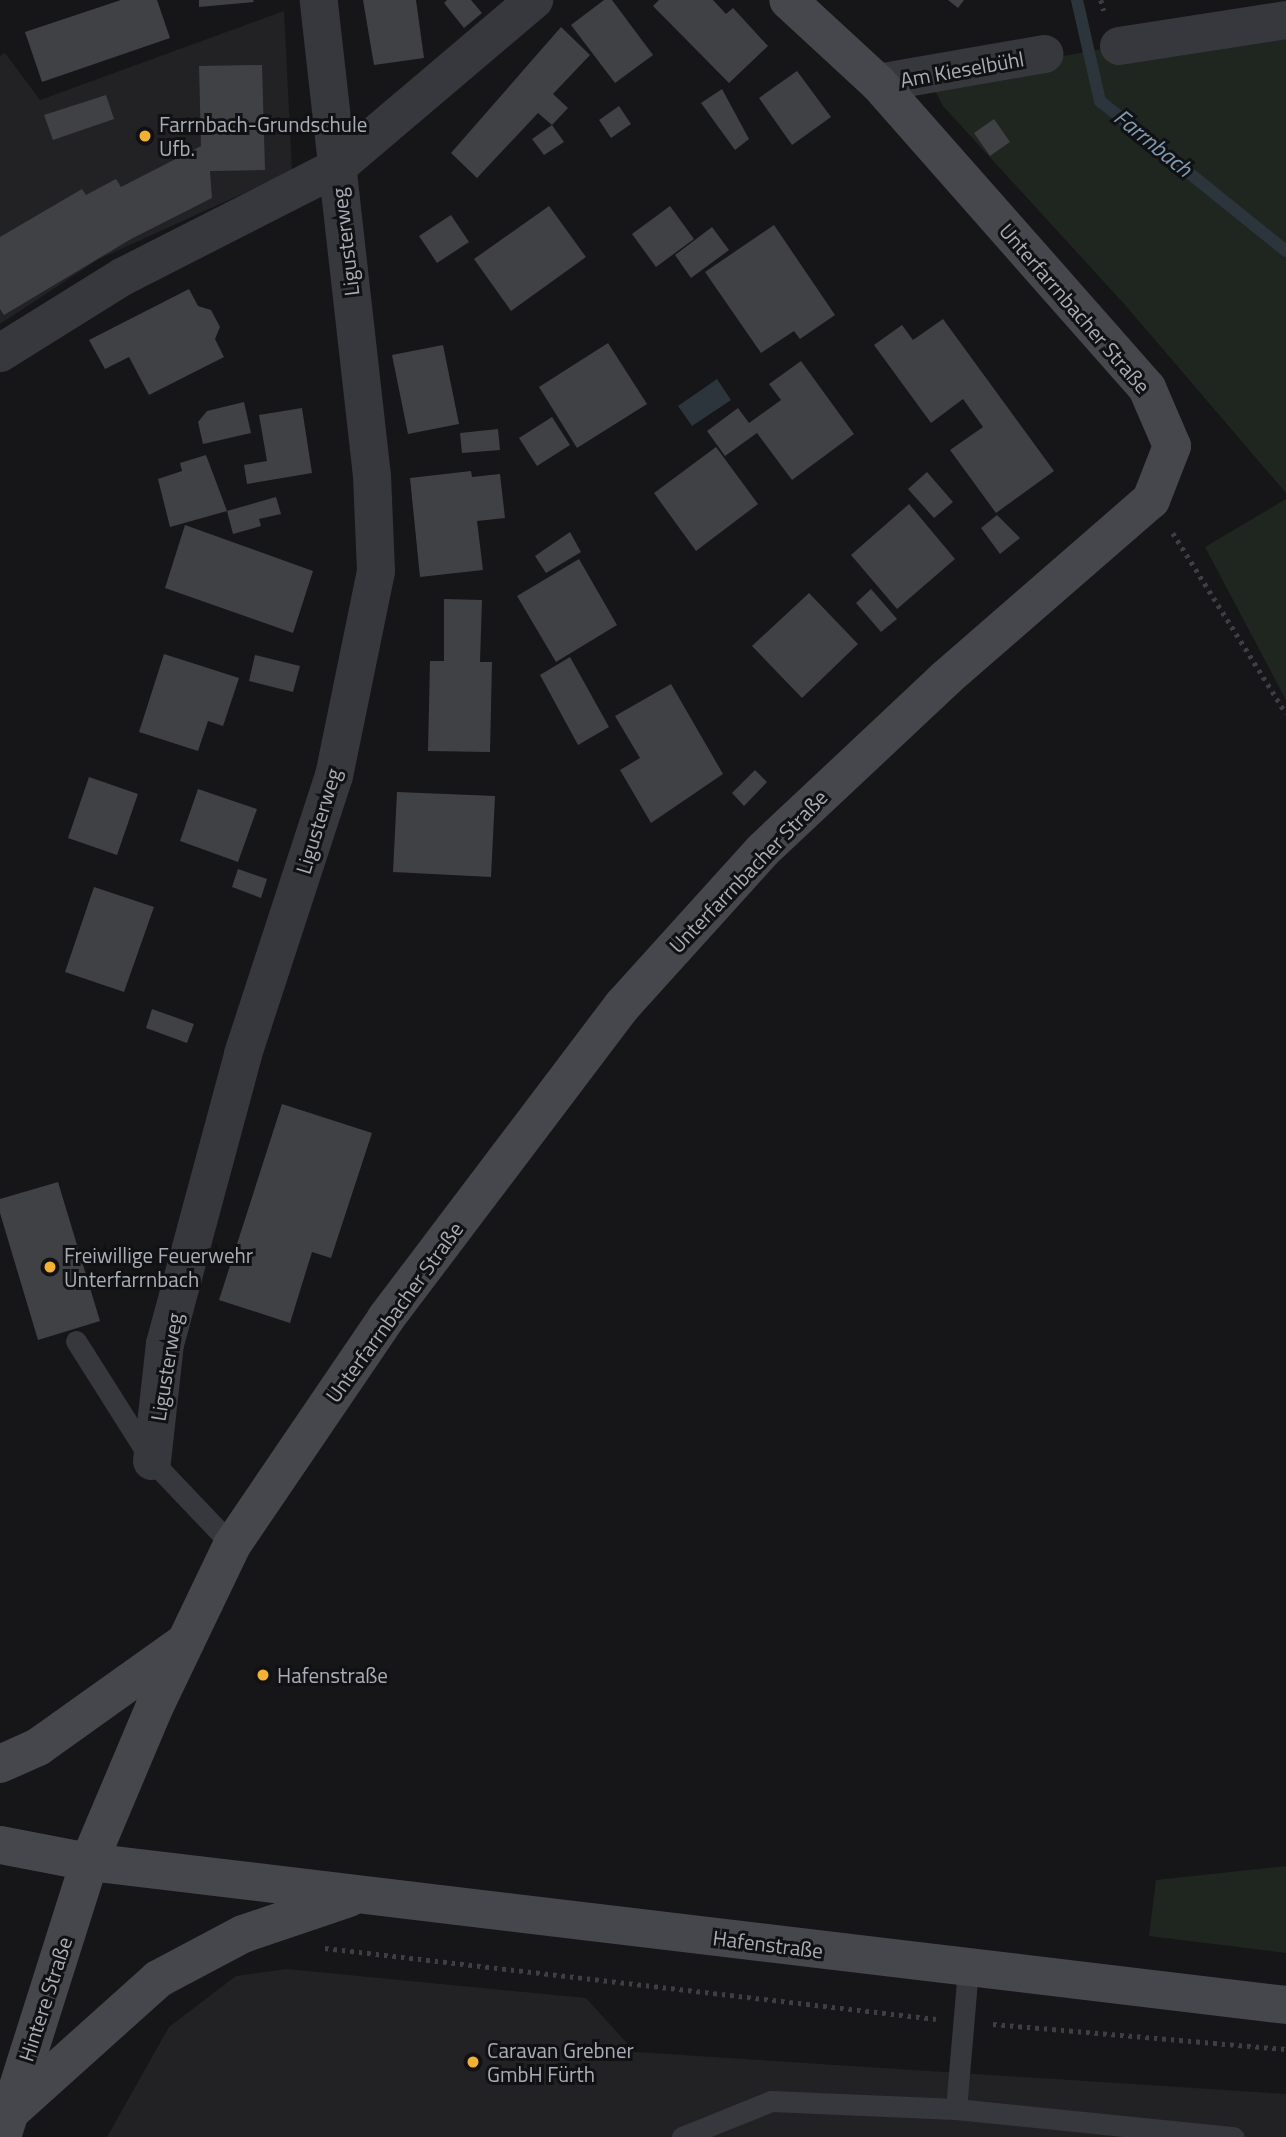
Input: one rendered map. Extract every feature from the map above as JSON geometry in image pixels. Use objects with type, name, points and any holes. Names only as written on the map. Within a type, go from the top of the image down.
[{"type":"street","name":"Ligusterweg","points":[[152,1461],[165,1344],[243,1054],[334,776],[376,571],[372,476],[319,0]]},
{"type":"street","name":"Ligusterweg","points":[[0,353],[122,277],[336,168],[534,0]]},
{"type":"street","name":"Unterfarrnbacher Straße","points":[[89,1862],[154,1708],[190,1638],[232,1545],[386,1318],[622,1006],[763,850],[826,789],[1152,500],[1172,446],[1147,388],[878,83],[788,0]]},
{"type":"street","points":[[1119,46],[1286,20]]},
{"type":"street","name":"Am Kieselbühl","points":[[878,83],[1045,54]]},
{"type":"street","points":[[0,1764],[38,1747],[190,1638]]},
{"type":"street","name":"Hafenstraße","points":[[0,1845],[89,1862],[1286,2005]]},
{"type":"street","name":"Hintere Straße","points":[[6,2124],[89,1862]]},
{"type":"street","points":[[6,2124],[158,1979],[243,1934],[360,1894]]},
{"type":"lane","points":[[76,1341],[152,1461],[232,1545]]},
{"type":"lane","points":[[956,2109],[968,1969]]},
{"type":"lane","points":[[682,2137],[771,2101],[956,2109],[1234,2137]]},
{"type":"path","points":[[1152,500],[1286,713]]},
{"type":"path","points":[[318,1948],[963,2022],[1286,2049]]},
{"type":"shaded area","name":"Farrnbach-Grundschule Ufb.","points":[[284,11],[292,171],[99,259],[0,324],[0,56],[5,53],[40,100]]},
{"type":"shaded area","points":[[1286,37],[1286,493],[1126,306],[943,106],[929,80],[1119,46]]},
{"type":"shaded area","points":[[717,379],[731,400],[692,426],[678,406]]},
{"type":"shaded area","points":[[1286,499],[1286,700],[1205,547]]},
{"type":"shaded area","points":[[1286,1866],[1286,1953],[1149,1936],[1156,1880]]},
{"type":"shaded area","name":"Caravan Grebner GmbH Fürth","points":[[287,1969],[586,1998],[635,2052],[1286,2094],[1286,2137],[107,2137],[169,2027],[236,1976]]},
{"type":"building","points":[[121,0],[157,0],[170,38],[42,82],[25,32]]},
{"type":"building","points":[[199,0],[253,0],[254,2],[199,7]]},
{"type":"building","points":[[363,0],[416,0],[424,58],[374,65]]},
{"type":"building","points":[[447,0],[471,0],[482,13],[464,28],[444,3]]},
{"type":"building","points":[[604,0],[612,0],[653,55],[615,83],[571,25]]},
{"type":"building","points":[[659,0],[713,0],[726,14],[733,8],[768,46],[729,83],[653,6]]},
{"type":"building","points":[[948,0],[964,0],[958,8]]},
{"type":"building","points":[[561,27],[590,55],[553,94],[568,108],[552,125],[538,113],[477,178],[451,153]]},
{"type":"building","points":[[262,65],[265,170],[210,171],[212,198],[131,239],[4,315],[0,309],[0,237],[82,189],[86,195],[116,179],[121,187],[201,146],[199,66]]},
{"type":"building","points":[[797,71],[831,117],[792,145],[759,98]]},
{"type":"building","points":[[722,89],[749,139],[735,150],[701,103]]},
{"type":"building","points":[[106,95],[114,119],[53,140],[44,115]]},
{"type":"building","points":[[619,106],[631,124],[611,138],[599,120]]},
{"type":"building","points":[[994,119],[1010,142],[990,156],[974,133]]},
{"type":"building","points":[[552,125],[564,142],[544,155],[532,139]]},
{"type":"building","points":[[549,206],[586,257],[511,311],[474,259]]},
{"type":"building","points":[[670,206],[694,239],[656,267],[632,234]]},
{"type":"building","points":[[451,215],[469,242],[437,263],[419,236]]},
{"type":"building","points":[[774,225],[835,315],[800,339],[794,331],[761,353],[705,272]]},
{"type":"building","points":[[712,227],[729,250],[691,278],[675,255]]},
{"type":"building","points":[[189,289],[198,306],[211,310],[220,327],[215,339],[224,357],[149,395],[129,357],[105,369],[89,340]]},
{"type":"building","points":[[943,319],[1054,471],[996,513],[950,450],[983,427],[963,399],[931,423],[874,345],[902,325],[913,340]]},
{"type":"building","points":[[608,343],[647,404],[577,448],[539,387]]},
{"type":"building","points":[[443,345],[459,424],[408,434],[392,355]]},
{"type":"building","points":[[801,361],[854,434],[792,480],[757,433],[725,456],[707,431],[738,408],[749,423],[781,400],[769,384]]},
{"type":"building","points":[[244,402],[251,433],[203,444],[198,422],[207,411]]},
{"type":"building","points":[[302,408],[312,473],[247,484],[244,465],[267,461],[259,415]]},
{"type":"building","points":[[552,417],[570,445],[537,466],[519,438]]},
{"type":"building","points":[[498,429],[500,450],[462,453],[460,433]]},
{"type":"building","points":[[716,447],[758,504],[696,551],[654,493]]},
{"type":"building","points":[[206,455],[227,511],[170,527],[158,479],[182,471],[180,463]]},
{"type":"building","points":[[471,471],[472,477],[500,474],[505,518],[477,521],[483,570],[420,577],[410,478]]},
{"type":"building","points":[[927,472],[953,502],[934,518],[908,489]]},
{"type":"building","points":[[276,497],[281,514],[259,519],[261,526],[233,534],[227,511]]},
{"type":"building","points":[[909,504],[955,559],[897,609],[851,555]]},
{"type":"building","points":[[997,515],[1020,538],[1000,554],[981,528]]},
{"type":"building","points":[[185,525],[313,571],[293,633],[165,588]]},
{"type":"building","points":[[570,532],[581,552],[546,573],[535,556]]},
{"type":"building","points":[[579,559],[617,625],[556,662],[517,596]]},
{"type":"building","points":[[871,589],[897,619],[881,632],[856,603]]},
{"type":"building","points":[[809,593],[858,644],[802,698],[752,646]]},
{"type":"building","points":[[444,599],[482,600],[480,662],[492,662],[490,752],[428,751],[430,661],[444,661]]},
{"type":"building","points":[[164,654],[239,678],[223,726],[208,721],[198,751],[139,732]]},
{"type":"building","points":[[255,655],[300,666],[293,692],[249,681]]},
{"type":"building","points":[[570,657],[609,727],[578,745],[540,675]]},
{"type":"building","points":[[671,684],[723,774],[651,823],[620,770],[640,758],[615,716]]},
{"type":"building","points":[[755,770],[767,782],[744,806],[732,793]]},
{"type":"building","points":[[89,777],[138,794],[117,855],[68,838]]},
{"type":"building","points":[[198,789],[257,809],[238,862],[180,841]]},
{"type":"building","points":[[397,792],[495,796],[491,877],[393,872]]},
{"type":"building","points":[[238,869],[267,879],[261,898],[232,887]]},
{"type":"building","points":[[94,887],[154,907],[124,992],[65,972]]},
{"type":"building","points":[[152,1009],[194,1024],[187,1043],[146,1028]]},
{"type":"building","points":[[282,1104],[372,1133],[331,1258],[312,1252],[290,1323],[219,1300]]},
{"type":"building","name":"Freiwillige Feuerwehr Unterfarrnbach","points":[[58,1182],[100,1321],[38,1340],[0,1213],[0,1199]]},
{"type":"waterway","name":"Farrnbach","points":[[1077,0],[1100,101],[1286,251]]},
{"type":"place","name":"Farrnbach-Grundschule Ufb.","points":[[145,136]]},
{"type":"place","name":"Freiwillige Feuerwehr Unterfarrnbach","points":[[50,1267]]},
{"type":"place","name":"Hafenstraße","points":[[263,1675]]},
{"type":"place","name":"Caravan Grebner GmbH Fürth","points":[[473,2062]]}]
